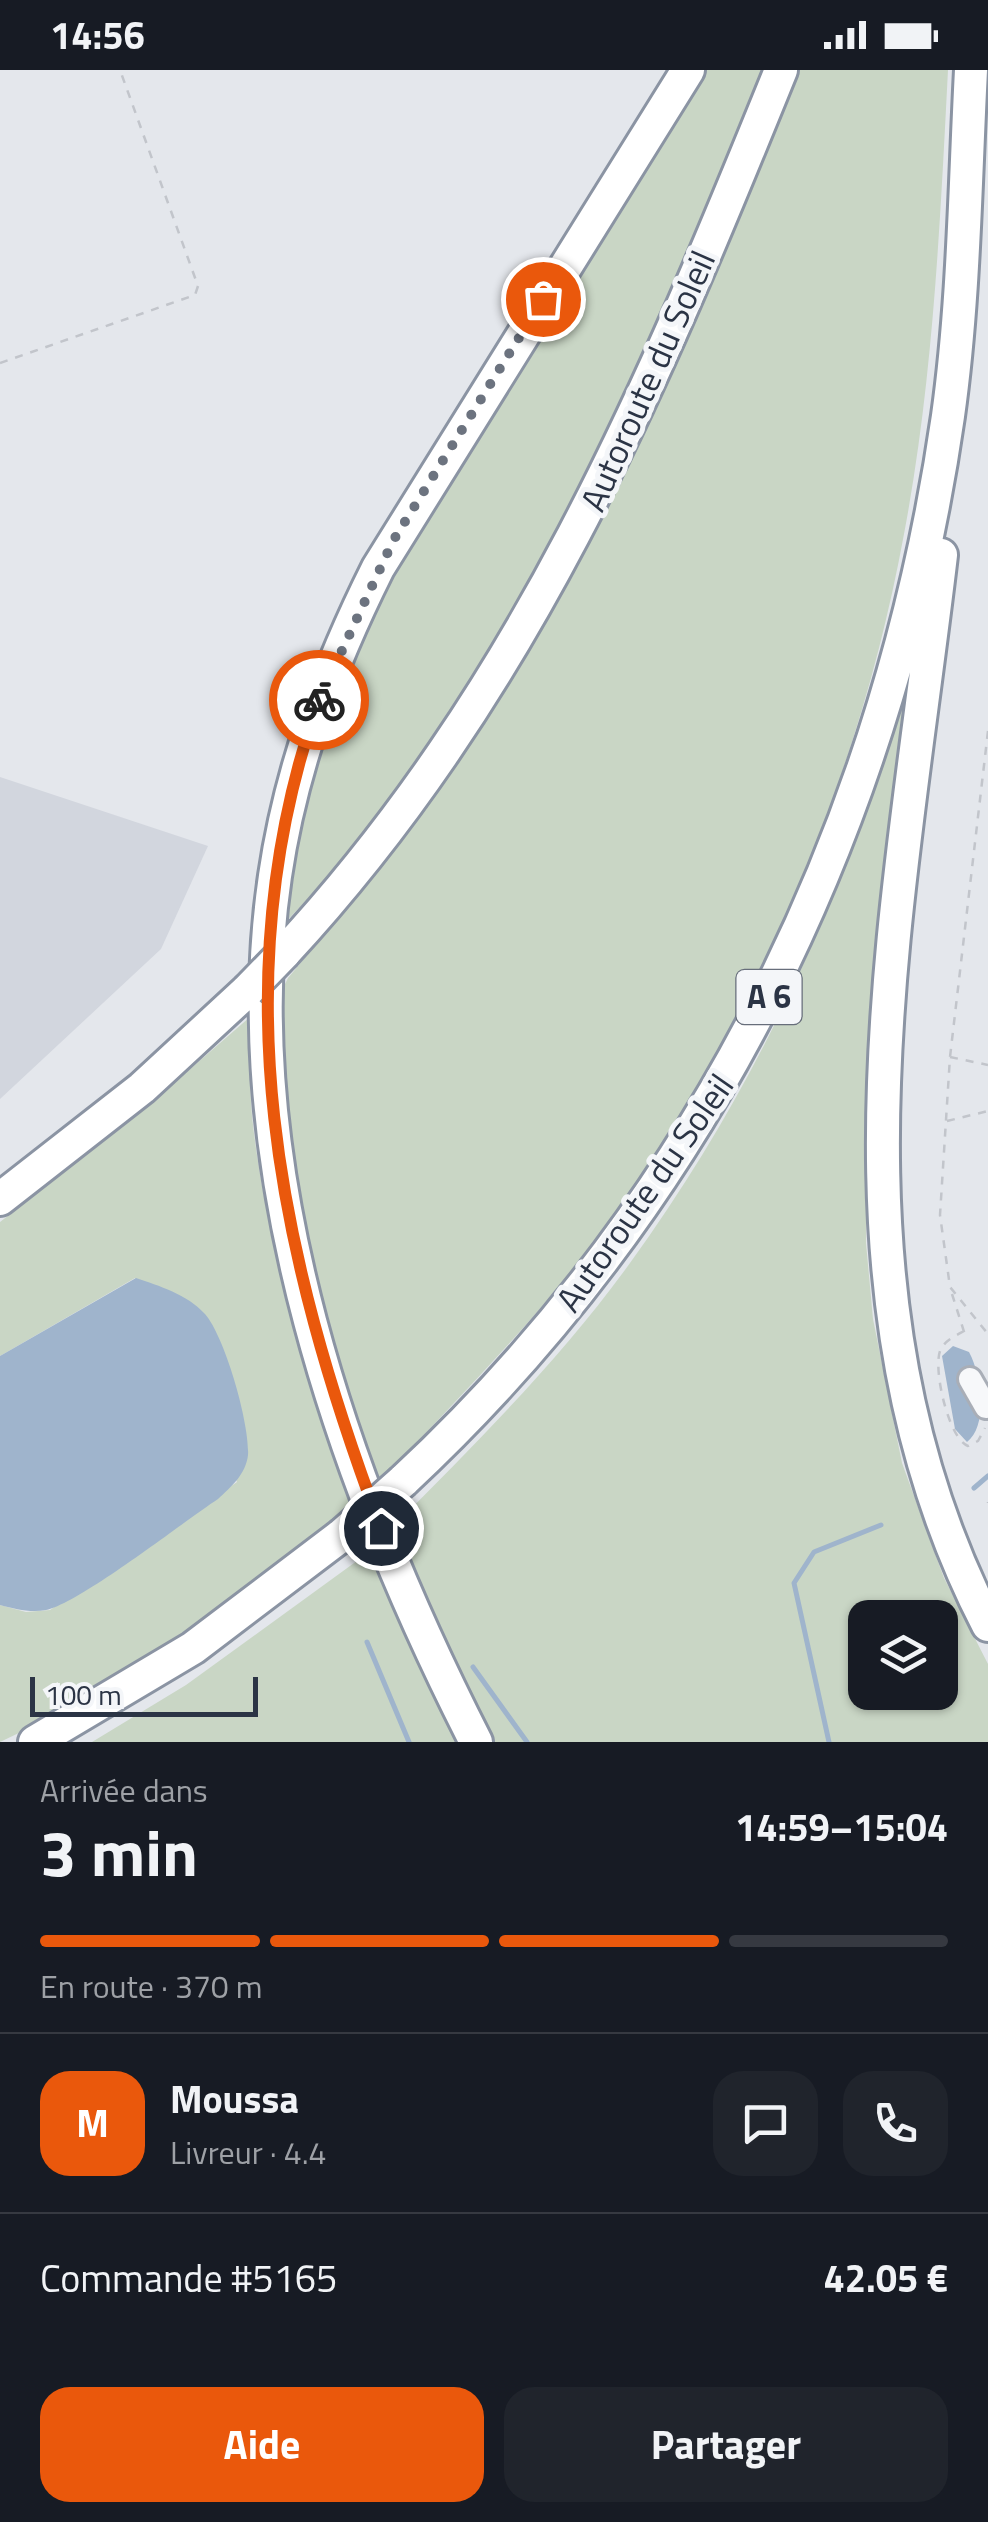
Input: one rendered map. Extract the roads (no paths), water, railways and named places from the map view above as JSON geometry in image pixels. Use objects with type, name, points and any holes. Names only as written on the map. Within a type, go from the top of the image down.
[{"type":"highway","points":[[476,1742],[416,1615],[376,1515],[333,1391],[298,1262],[274,1145],[269,1085],[266,1010],[271,906],[286,818],[308,732],[365,594],[416,502],[688,70]]},
{"type":"highway","name":"Autoroute du Soleil","points":[[0,1199],[131,1098],[284,953],[428,777],[478,706],[553,580],[656,370],[781,70]]},
{"type":"highway","name":"Autoroute du Soleil","points":[[36,1742],[193,1648],[342,1535],[403,1481],[513,1371],[618,1244],[694,1132],[766,1002],[829,865],[878,728],[910,611],[948,417],[971,70]]},
{"type":"highway","points":[[948,417],[944,528],[886,1042],[882,1219],[891,1321],[915,1440],[942,1524],[988,1625]]},
{"type":"lane","points":[[970,1379],[986,1407]]},
{"type":"water","points":[[136,1278],[190,1301],[213,1325],[241,1403],[248,1441],[244,1468],[218,1499],[82,1593],[46,1610],[0,1605],[0,1356]]},
{"type":"water","points":[[953,1346],[969,1352],[980,1387],[978,1425],[967,1442],[955,1429],[942,1356]]},
{"type":"waterway","points":[[974,1488],[988,1476]]},
{"type":"waterway","points":[[829,1742],[794,1583],[814,1552],[881,1525]]},
{"type":"waterway","points":[[367,1642],[409,1742]]},
{"type":"waterway","points":[[473,1667],[527,1742]]}]
